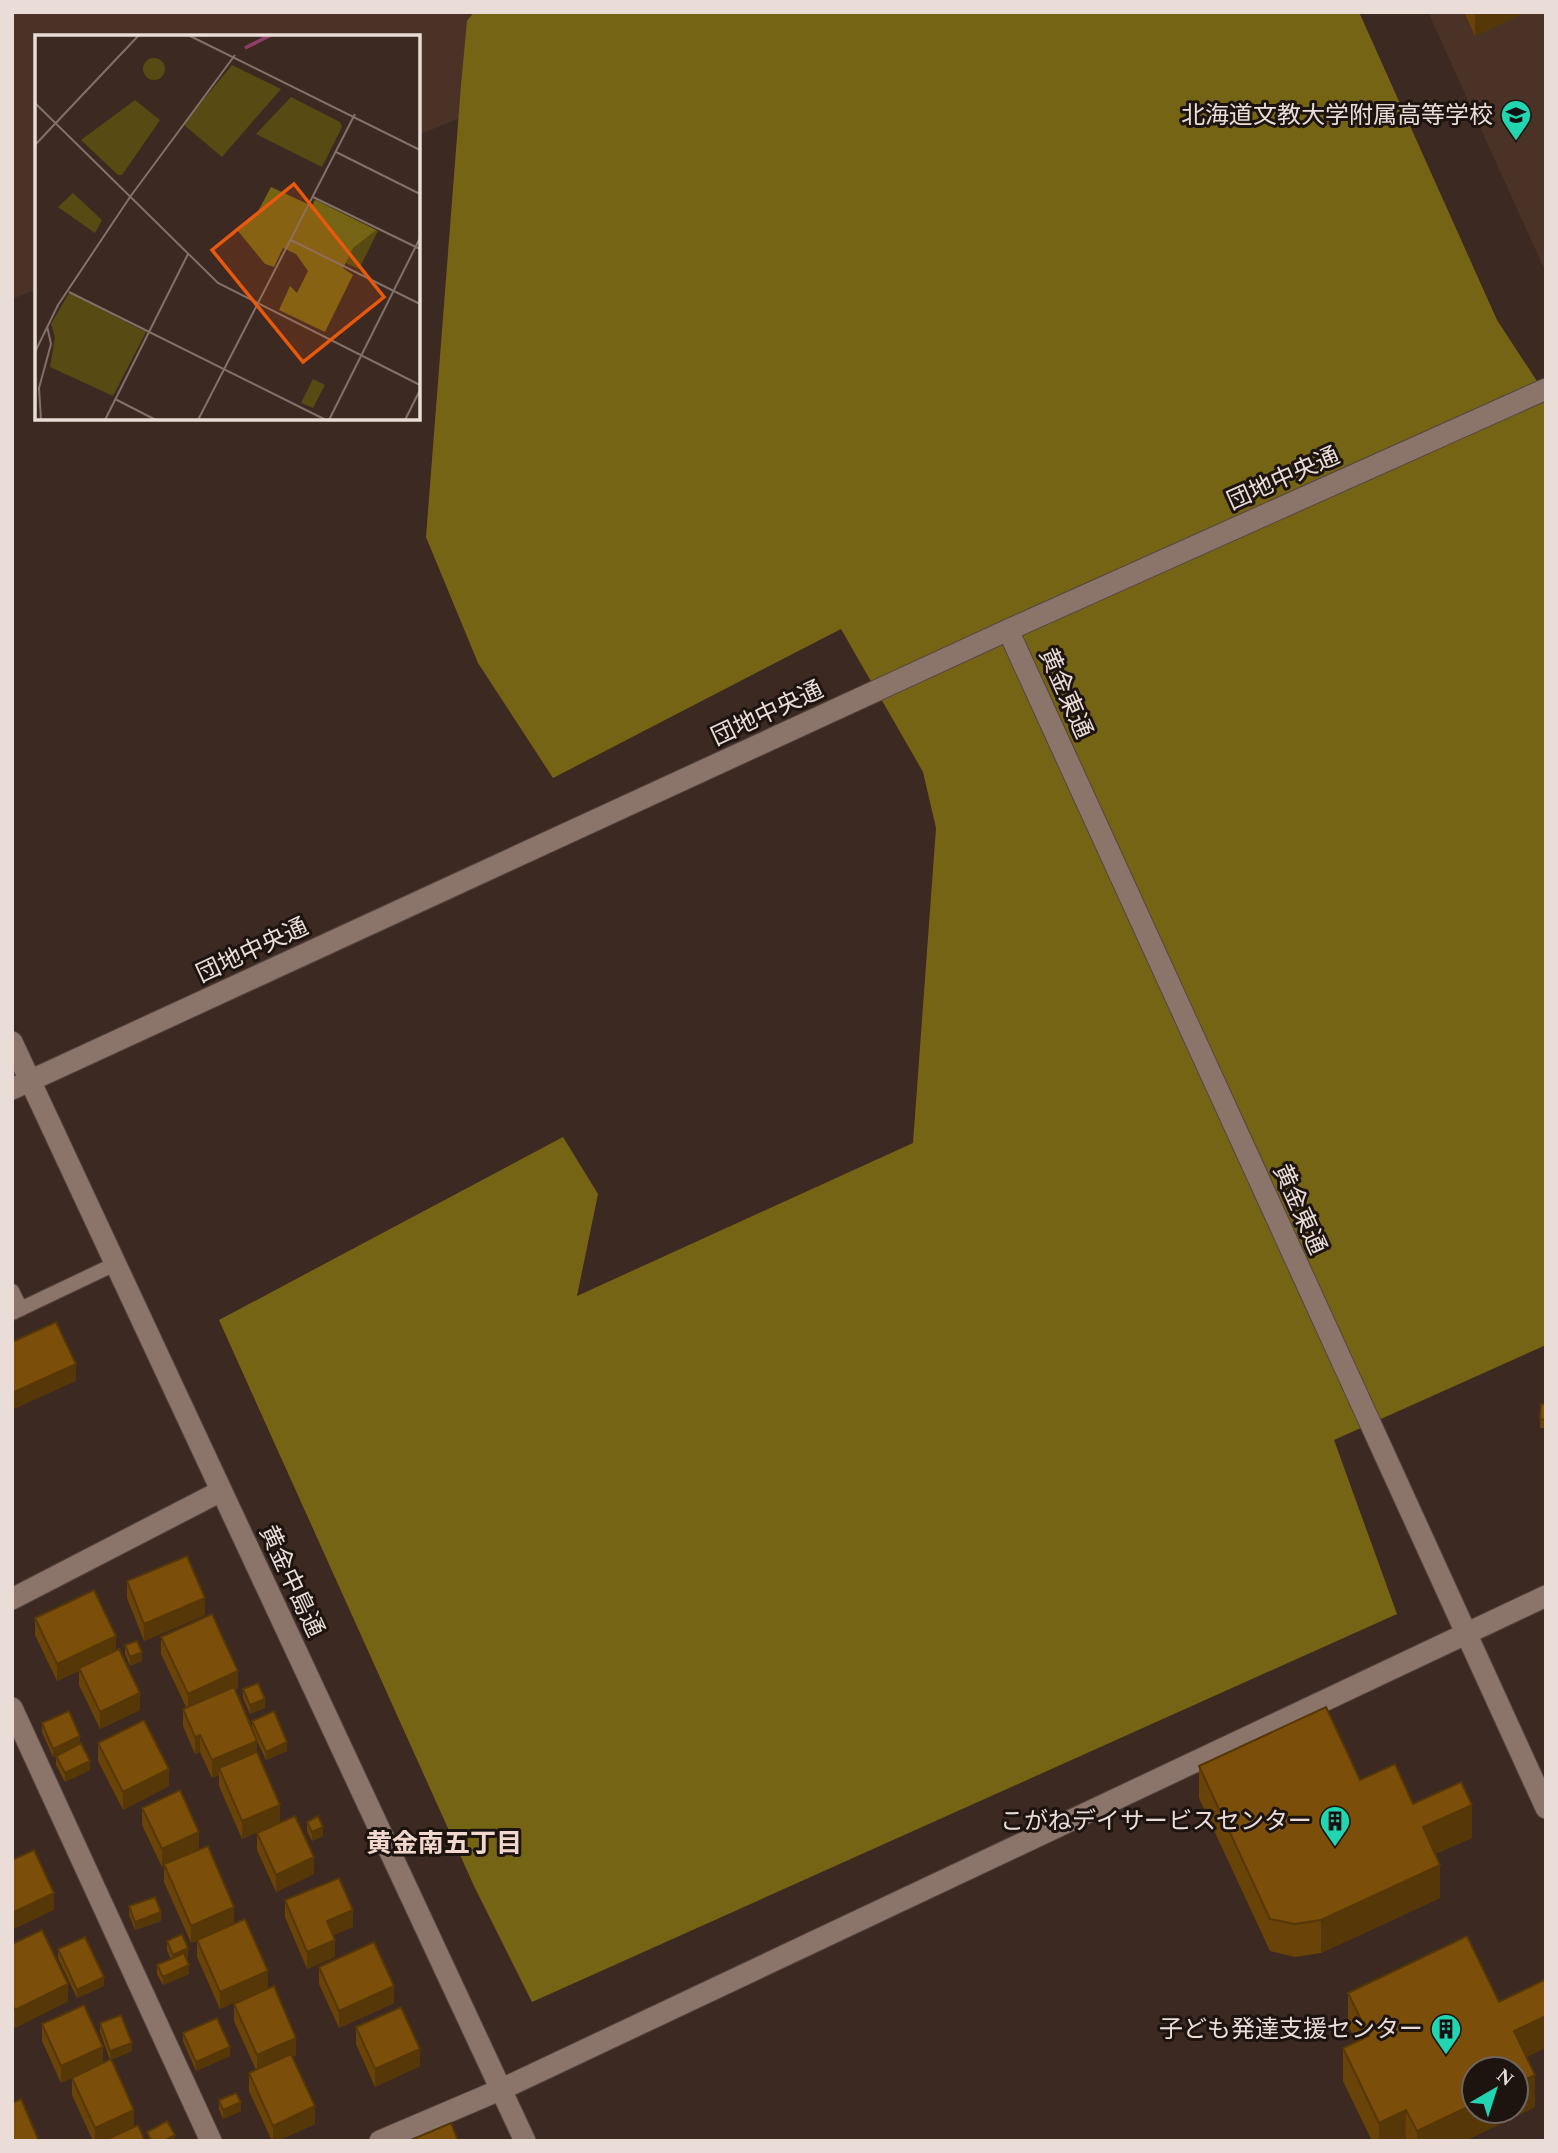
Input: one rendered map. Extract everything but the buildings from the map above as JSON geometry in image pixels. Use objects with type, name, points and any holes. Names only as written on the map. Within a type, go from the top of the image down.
[{"type":"street","name":"団地中央通","points":[[21,1085],[1008,630],[1546,389]]},
{"type":"street","name":"黄金東通","points":[[1008,630],[1546,1808]]},
{"type":"street","name":"黄金中島通","points":[[12,1042],[21,1085],[115,1264],[525,2141]]},
{"type":"street","points":[[12,1599],[220,1491]]},
{"type":"street","points":[[380,2141],[502,2090],[1465,1632],[1546,1596]]},
{"type":"street","points":[[12,1708],[211,2141]]},
{"type":"lane","points":[[12,1292],[16,1311],[115,1264]]},
{"type":"shaded area","points":[[12,12],[721,12],[420,134],[420,35],[35,35],[35,290],[12,299]]},
{"type":"shaded area","points":[[474,12],[1359,12],[1497,320],[1546,395],[1546,1345],[1334,1440],[1397,1614],[532,2002],[474,1886],[219,1320],[563,1137],[598,1194],[577,1296],[913,1143],[936,828],[923,772],[841,629],[553,778],[478,663],[426,537],[461,85],[467,21]]},
{"type":"shaded area","name":"北海道文教大学附属高等学校","points":[[1428,12],[1546,12],[1546,273]]},
{"type":"place","name":"北海道文教大学附属高等学校","points":[[1516,142]]},
{"type":"place","name":"こがねデイサービスセンター","points":[[1335,1848]]},
{"type":"place","name":"子ども発達支援センター","points":[[1446,2056]]},
{"type":"district","name":"黄金南五丁目","points":[[444,1843]]}]
